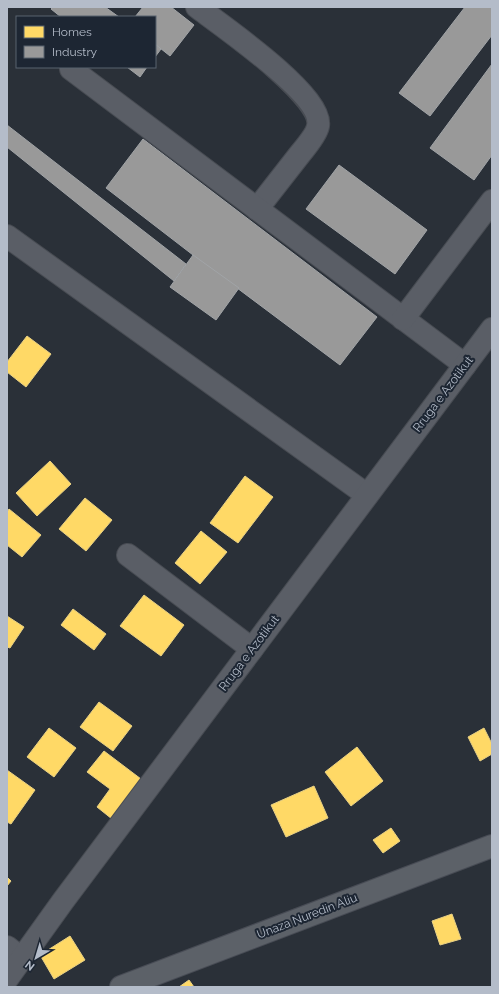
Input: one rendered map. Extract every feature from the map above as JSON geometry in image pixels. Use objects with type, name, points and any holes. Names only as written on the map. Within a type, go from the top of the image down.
[{"type":"main road","name":"Unaza Nuredin Aliu","points":[[124,987],[492,846]]},
{"type":"street","points":[[197,7],[284,74],[303,94],[316,113],[318,126],[310,141],[257,209]]},
{"type":"street","points":[[71,69],[465,365]]},
{"type":"street","points":[[403,319],[492,201]]},
{"type":"street","points":[[11,246],[367,495]]},
{"type":"street","name":"Rruga e Azotikut","points":[[7,979],[14,952],[252,649],[492,329]]},
{"type":"street","points":[[128,555],[252,649]]},
{"type":"building: Homes","points":[[27,336],[51,354],[26,387],[7,372],[7,362]]},
{"type":"building: Homes","points":[[50,461],[71,484],[37,516],[16,493]]},
{"type":"building: Homes","points":[[245,476],[273,497],[238,543],[210,523]]},
{"type":"building: Homes","points":[[85,498],[112,520],[86,551],[59,529]]},
{"type":"building: Homes","points":[[9,509],[41,535],[22,557],[7,545],[7,512]]},
{"type":"building: Homes","points":[[201,531],[227,552],[200,584],[175,563]]},
{"type":"building: Homes","points":[[144,595],[184,625],[161,656],[120,626]]},
{"type":"building: Homes","points":[[73,609],[106,634],[94,650],[61,625]]},
{"type":"building: Homes","points":[[7,616],[24,627],[10,648],[7,647]]},
{"type":"building: Homes","points":[[99,702],[132,726],[113,751],[80,727]]},
{"type":"building: Homes","points":[[49,728],[76,748],[54,777],[27,757]]},
{"type":"building: Homes","points":[[484,728],[492,744],[492,754],[480,761],[468,737]]},
{"type":"building: Homes","points":[[357,747],[383,781],[351,806],[325,772]]},
{"type":"building: Homes","points":[[104,751],[141,779],[112,819],[97,807],[110,789],[87,772]]},
{"type":"building: Homes","points":[[7,770],[35,790],[11,824],[7,822]]},
{"type":"building: Homes","points":[[314,786],[328,818],[286,837],[271,805]]},
{"type":"building: Homes","points":[[391,828],[400,841],[383,853],[373,840]]},
{"type":"building: Homes","points":[[7,877],[11,881],[7,886]]},
{"type":"building: Homes","points":[[452,914],[461,939],[440,945],[432,921]]},
{"type":"building: Homes","points":[[70,936],[85,960],[54,979],[40,955]]},
{"type":"building: Homes","points":[[189,980],[194,987],[179,987]]},
{"type":"building: Industry","points":[[53,7],[105,7],[118,16],[60,16],[51,9]]},
{"type":"building: Industry","points":[[143,7],[171,7],[194,25],[170,56],[156,45],[156,16],[136,16]]},
{"type":"building: Industry","points":[[465,7],[492,7],[492,35],[430,116],[399,93]]},
{"type":"building: Industry","points":[[156,45],[161,49],[156,56]]},
{"type":"building: Industry","points":[[492,64],[492,155],[474,180],[430,148]]},
{"type":"building: Industry","points":[[128,68],[146,68],[140,77]]},
{"type":"building: Industry","points":[[7,125],[186,264],[174,281],[7,147]]},
{"type":"building: Industry","points":[[143,139],[377,317],[340,365],[106,188]]},
{"type":"building: Industry","points":[[339,165],[427,230],[395,274],[306,209]]},
{"type":"building: Industry","points":[[193,255],[239,288],[216,320],[170,287]]}]
